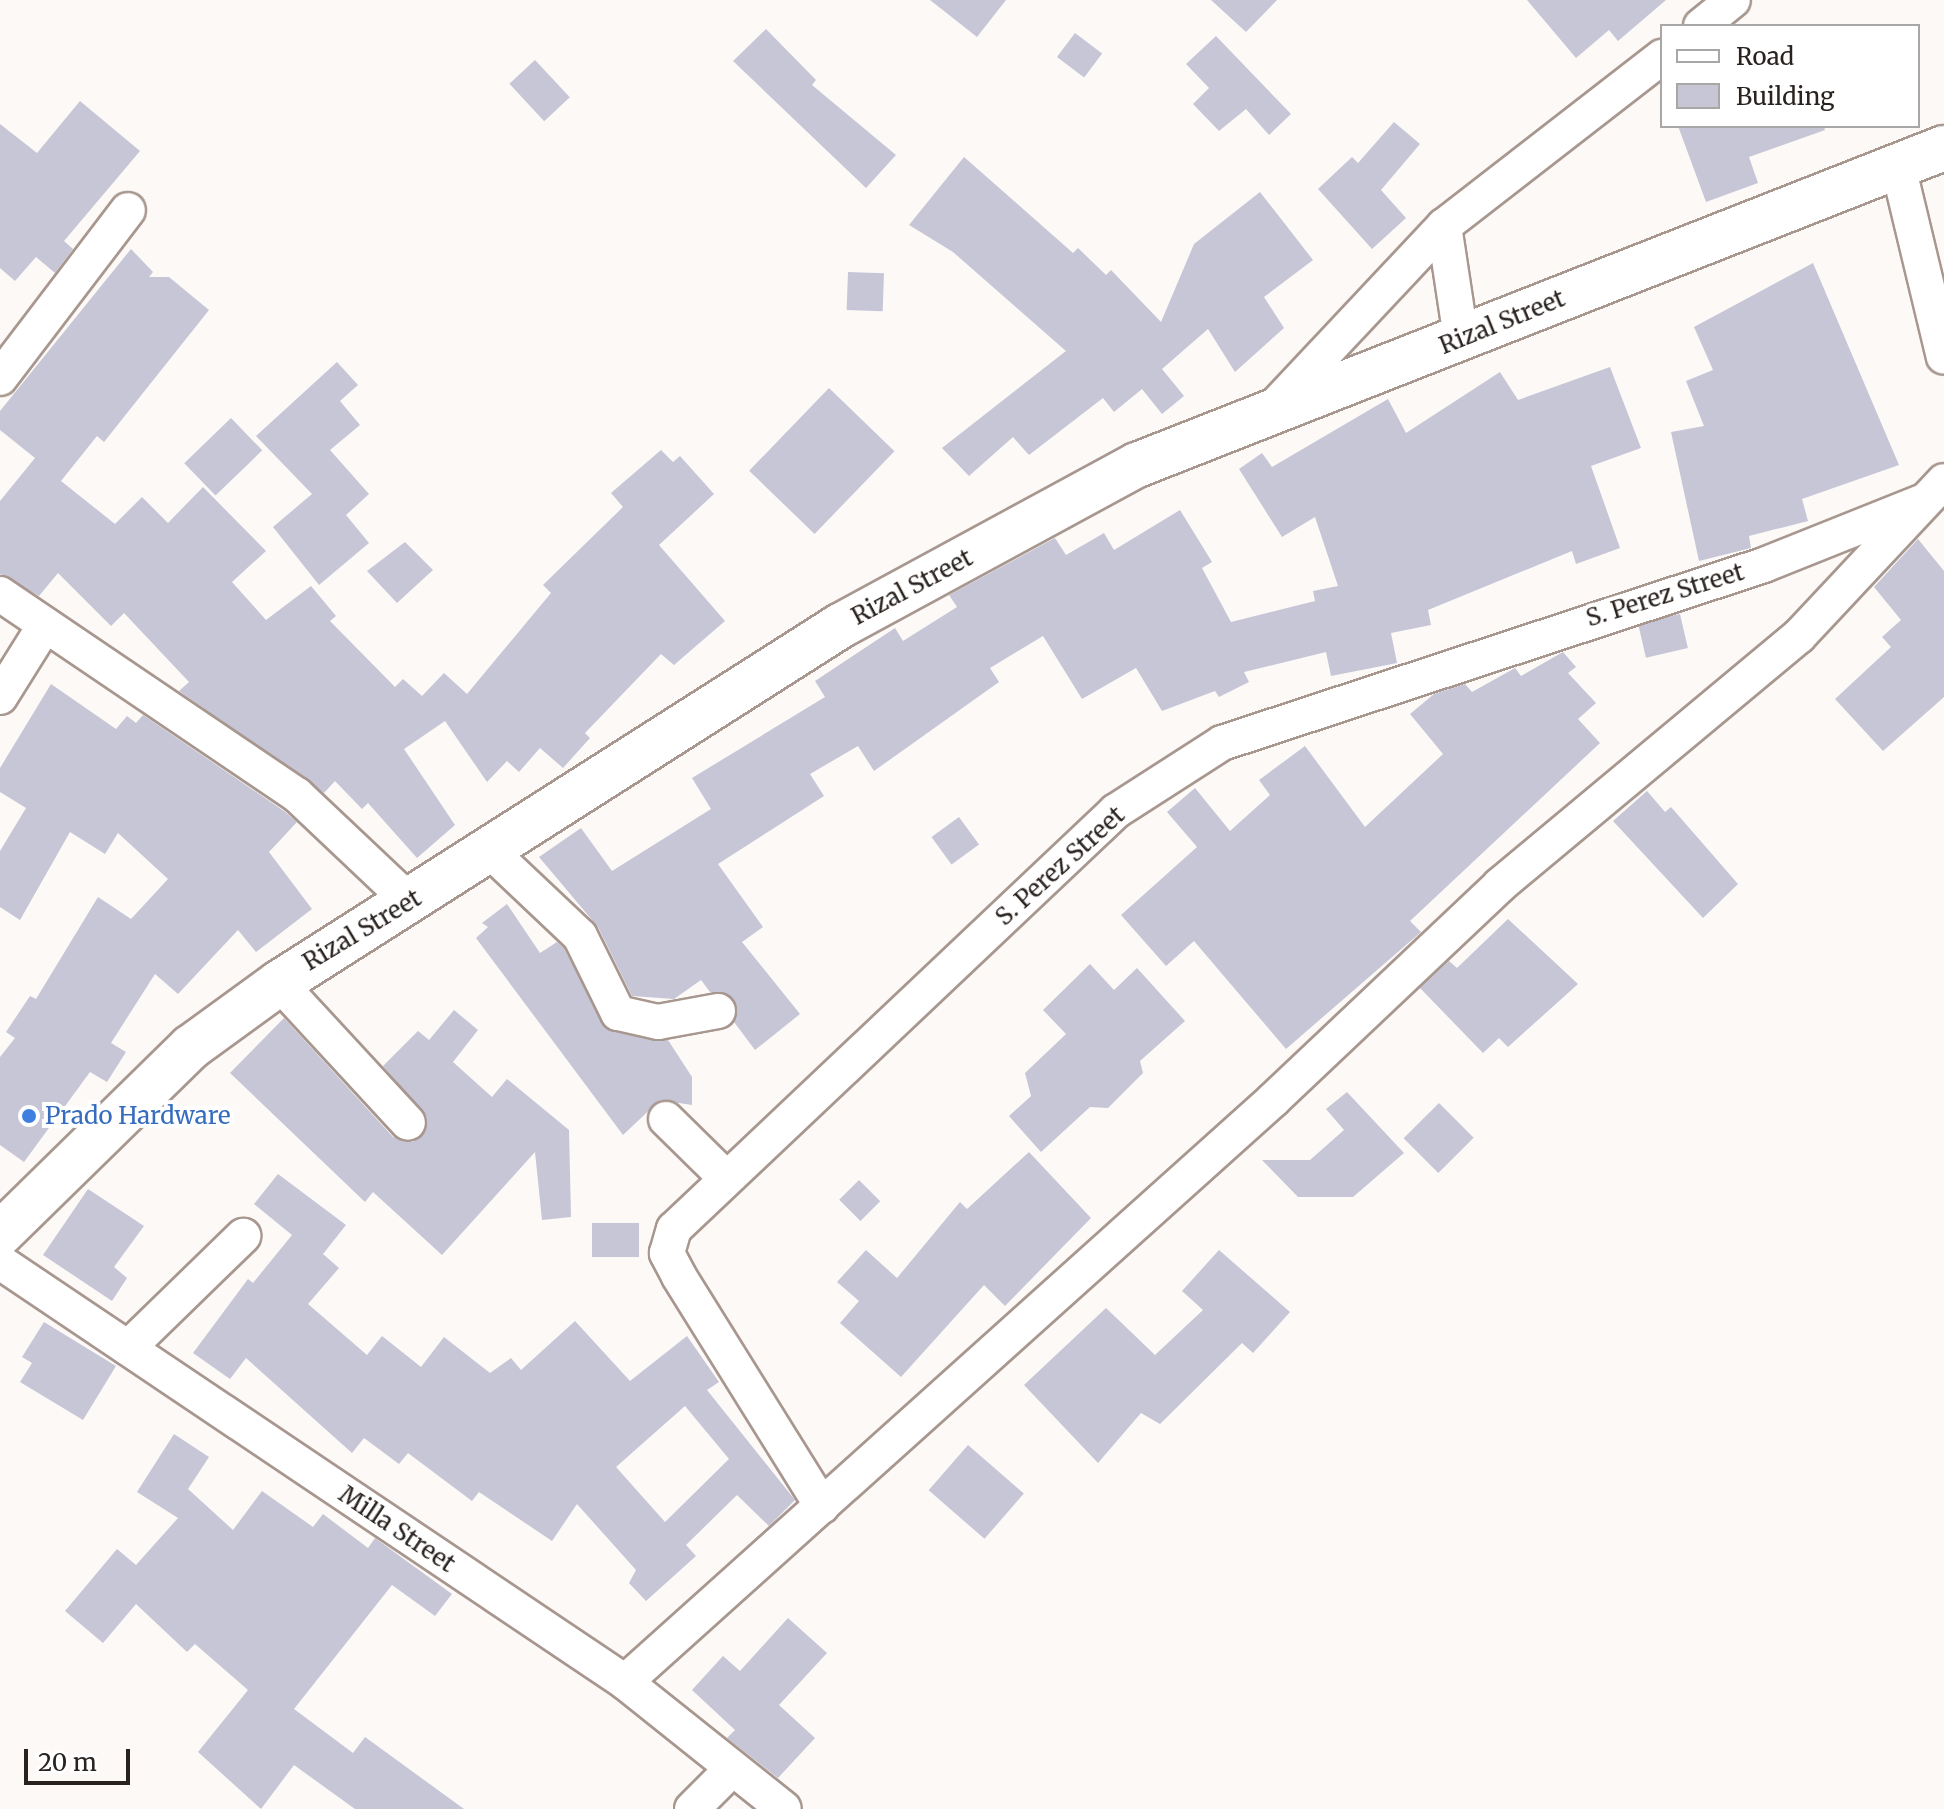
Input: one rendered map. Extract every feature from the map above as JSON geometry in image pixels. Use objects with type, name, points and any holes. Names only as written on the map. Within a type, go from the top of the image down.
[{"type":"street","points":[[1703,24],[1733,0]]},
{"type":"street","points":[[1267,415],[1444,226],[1660,59]]},
{"type":"street","name":"Rizal Street","points":[[0,1234],[191,1047],[279,983],[840,626],[1137,465],[1944,148]]},
{"type":"street","points":[[1898,166],[1944,357]]},
{"type":"street","points":[[0,378],[128,210]]},
{"type":"street","points":[[1444,226],[1461,338]]},
{"type":"street","points":[[625,1682],[822,1506],[1500,885],[1799,636],[1934,491]]},
{"type":"street","name":"S. Perez Street","points":[[822,1506],[667,1253],[674,1229],[1116,811],[1222,743],[1764,565],[1934,491]]},
{"type":"street","points":[[0,594],[297,795],[410,902]]},
{"type":"street","points":[[0,697],[45,625]]},
{"type":"street","points":[[490,851],[580,936],[618,1013],[658,1022],[718,1011]]},
{"type":"street","points":[[279,983],[408,1123]]},
{"type":"street","points":[[666,1119],[726,1178]]},
{"type":"street","points":[[128,1348],[243,1236]]},
{"type":"street","name":"Milla Street","points":[[0,1262],[625,1682],[730,1771],[784,1809]]},
{"type":"street","points":[[692,1809],[730,1771]]},
{"type":"building","points":[[930,0],[1006,0],[977,37]]},
{"type":"building","points":[[1211,0],[1277,0],[1246,32]]},
{"type":"building","points":[[1527,0],[1666,0],[1618,41],[1609,30],[1576,58]]},
{"type":"building","points":[[766,29],[816,80],[812,85],[896,155],[866,188],[733,61]]},
{"type":"building","points":[[1075,33],[1102,53],[1084,77],[1057,57]]},
{"type":"building","points":[[1216,36],[1291,114],[1269,135],[1246,109],[1219,131],[1193,104],[1209,88],[1186,64]]},
{"type":"building","points":[[535,60],[570,97],[544,121],[509,84]]},
{"type":"building","points":[[80,101],[140,151],[64,241],[73,249],[55,273],[36,257],[15,281],[0,268],[0,124],[37,153]]},
{"type":"building","points":[[1394,122],[1420,144],[1381,190],[1406,218],[1372,249],[1318,189],[1352,157],[1358,163]]},
{"type":"building","points":[[1679,128],[1824,128],[1749,157],[1758,183],[1706,202]]},
{"type":"building","points":[[964,157],[1073,253],[1078,248],[1106,275],[1111,270],[1161,322],[1194,244],[1260,192],[1313,260],[1264,297],[1284,328],[1235,372],[1208,329],[1162,369],[1184,396],[1162,414],[1142,389],[1114,412],[1103,398],[1029,455],[1013,437],[969,476],[942,448],[1066,351],[953,252],[909,225]]},
{"type":"building","points":[[131,249],[153,272],[149,277],[169,277],[209,310],[104,442],[97,436],[61,481],[115,524],[142,497],[168,523],[203,487],[266,551],[232,582],[266,620],[311,586],[336,616],[330,621],[395,687],[403,679],[422,696],[444,673],[467,694],[551,593],[543,585],[623,507],[611,493],[661,450],[673,462],[680,456],[714,494],[659,545],[725,621],[674,665],[661,654],[585,733],[590,738],[563,768],[540,748],[519,772],[507,761],[487,782],[445,721],[404,749],[455,825],[417,858],[368,803],[362,809],[335,781],[324,793],[179,691],[189,682],[124,613],[111,626],[58,573],[39,596],[0,574],[0,501],[35,458],[0,430],[0,411]]},
{"type":"building","points":[[1813,263],[1899,465],[1802,499],[1808,521],[1749,536],[1751,548],[1699,561],[1671,432],[1704,426],[1686,381],[1713,370],[1694,327]]},
{"type":"building","points":[[848,272],[884,273],[883,311],[847,310]]},
{"type":"building","points":[[337,362],[358,385],[340,401],[360,425],[330,450],[369,494],[346,515],[369,543],[319,585],[273,527],[312,494],[256,436]]},
{"type":"building","points":[[1610,367],[1641,448],[1591,466],[1620,548],[1576,564],[1572,551],[1428,610],[1431,625],[1391,633],[1397,663],[1331,676],[1326,652],[1244,672],[1249,682],[1219,697],[1215,691],[1162,711],[1136,668],[1082,699],[1043,636],[990,668],[999,682],[874,771],[858,746],[810,774],[824,796],[718,864],[763,927],[742,942],[800,1014],[755,1050],[734,1022],[734,999],[710,992],[701,980],[674,999],[632,996],[598,927],[539,857],[581,828],[612,871],[711,809],[692,778],[825,697],[815,681],[895,628],[903,641],[957,607],[949,595],[1055,538],[1066,555],[1104,533],[1114,550],[1180,510],[1212,562],[1202,568],[1231,622],[1315,601],[1313,591],[1338,586],[1315,517],[1282,537],[1239,469],[1262,453],[1272,467],[1388,399],[1406,433],[1500,372],[1518,400]]},
{"type":"building","points":[[829,388],[894,451],[815,534],[749,471]]},
{"type":"building","points":[[231,418],[262,450],[216,496],[184,463]]},
{"type":"building","points":[[1918,539],[1944,571],[1944,697],[1883,751],[1835,699],[1891,647],[1882,637],[1901,620],[1874,587]]},
{"type":"building","points":[[405,542],[433,570],[397,603],[367,571]]},
{"type":"building","points":[[1680,614],[1688,648],[1646,658],[1638,624]]},
{"type":"building","points":[[1563,652],[1576,667],[1568,673],[1596,703],[1578,719],[1600,743],[1410,921],[1421,932],[1286,1049],[1194,941],[1166,966],[1121,915],[1197,847],[1167,812],[1195,788],[1230,831],[1270,795],[1259,780],[1305,746],[1365,827],[1443,754],[1410,714],[1434,694],[1465,684],[1472,692],[1515,668],[1521,676]]},
{"type":"building","points":[[51,684],[116,729],[127,716],[136,723],[143,715],[297,822],[269,852],[312,909],[256,952],[238,930],[178,994],[155,974],[111,1043],[126,1052],[107,1082],[90,1072],[24,1162],[0,1145],[0,1057],[15,1038],[6,1032],[30,996],[36,999],[98,897],[131,919],[168,879],[118,833],[105,854],[70,832],[20,920],[0,907],[0,851],[26,808],[0,792],[0,768]]},
{"type":"building","points":[[1647,791],[1665,812],[1671,807],[1738,884],[1703,918],[1613,821]]},
{"type":"building","points":[[959,817],[979,845],[951,864],[931,837]]},
{"type":"building","points":[[507,904],[540,953],[557,942],[564,948],[605,1028],[668,1040],[692,1077],[692,1105],[660,1100],[623,1135],[476,938],[488,927],[482,923]]},
{"type":"building","points":[[1508,919],[1578,984],[1508,1047],[1499,1038],[1483,1053],[1420,988],[1449,961],[1457,968]]},
{"type":"building","points":[[1090,964],[1114,990],[1137,968],[1185,1021],[1140,1061],[1143,1073],[1108,1108],[1090,1107],[1041,1152],[1009,1116],[1031,1096],[1025,1073],[1066,1034],[1043,1010]]},
{"type":"building","points":[[454,1010],[478,1030],[453,1062],[492,1097],[507,1079],[569,1130],[571,1217],[542,1220],[535,1152],[442,1255],[373,1192],[365,1202],[230,1073],[284,1018],[393,1137],[413,1142],[427,1118],[383,1066],[418,1031],[429,1040]]},
{"type":"building","points":[[1347,1092],[1404,1153],[1353,1197],[1298,1197],[1262,1160],[1310,1160],[1344,1130],[1326,1109]]},
{"type":"building","points":[[1439,1103],[1474,1138],[1438,1173],[1404,1138]]},
{"type":"building","points":[[1029,1152],[1091,1218],[1005,1306],[984,1285],[901,1377],[840,1323],[859,1301],[837,1282],[866,1250],[897,1278],[960,1202],[967,1209]]},
{"type":"building","points":[[278,1174],[346,1225],[323,1254],[339,1268],[308,1304],[367,1355],[382,1336],[421,1367],[444,1337],[490,1373],[511,1358],[521,1370],[575,1321],[630,1381],[687,1336],[719,1382],[707,1390],[795,1500],[769,1526],[737,1495],[686,1545],[696,1556],[646,1601],[629,1583],[636,1570],[577,1504],[552,1541],[479,1492],[472,1501],[408,1453],[399,1464],[364,1438],[352,1453],[246,1358],[230,1379],[193,1353],[248,1279],[253,1283],[292,1235],[254,1204]],"holes":[[[685,1406],[729,1459],[665,1522],[616,1467]]]},
{"type":"building","points":[[859,1180],[880,1201],[860,1221],[839,1200]]},
{"type":"building","points":[[88,1189],[144,1226],[114,1267],[127,1278],[112,1301],[43,1255]]},
{"type":"building","points":[[592,1223],[639,1223],[639,1257],[592,1257]]},
{"type":"building","points":[[1219,1250],[1290,1312],[1253,1353],[1242,1343],[1160,1424],[1141,1413],[1098,1463],[1024,1385],[1106,1308],[1155,1355],[1203,1310],[1182,1291]]},
{"type":"building","points":[[44,1322],[116,1366],[83,1420],[20,1382],[32,1363],[22,1357]]},
{"type":"building","points":[[174,1434],[209,1457],[188,1489],[233,1530],[262,1491],[313,1527],[323,1514],[368,1548],[375,1538],[452,1594],[435,1616],[392,1585],[294,1709],[353,1753],[365,1737],[464,1809],[355,1809],[294,1765],[261,1809],[198,1752],[248,1690],[195,1644],[187,1652],[136,1604],[103,1643],[65,1611],[117,1549],[136,1565],[178,1518],[137,1492]]},
{"type":"building","points":[[968,1445],[1024,1494],[984,1539],[929,1490]]},
{"type":"building","points":[[788,1618],[827,1653],[779,1705],[815,1738],[778,1778],[727,1738],[735,1730],[692,1690],[723,1656],[740,1671]]},
{"type":"place","name":"Prado Hardware","points":[[29,1116]]}]
